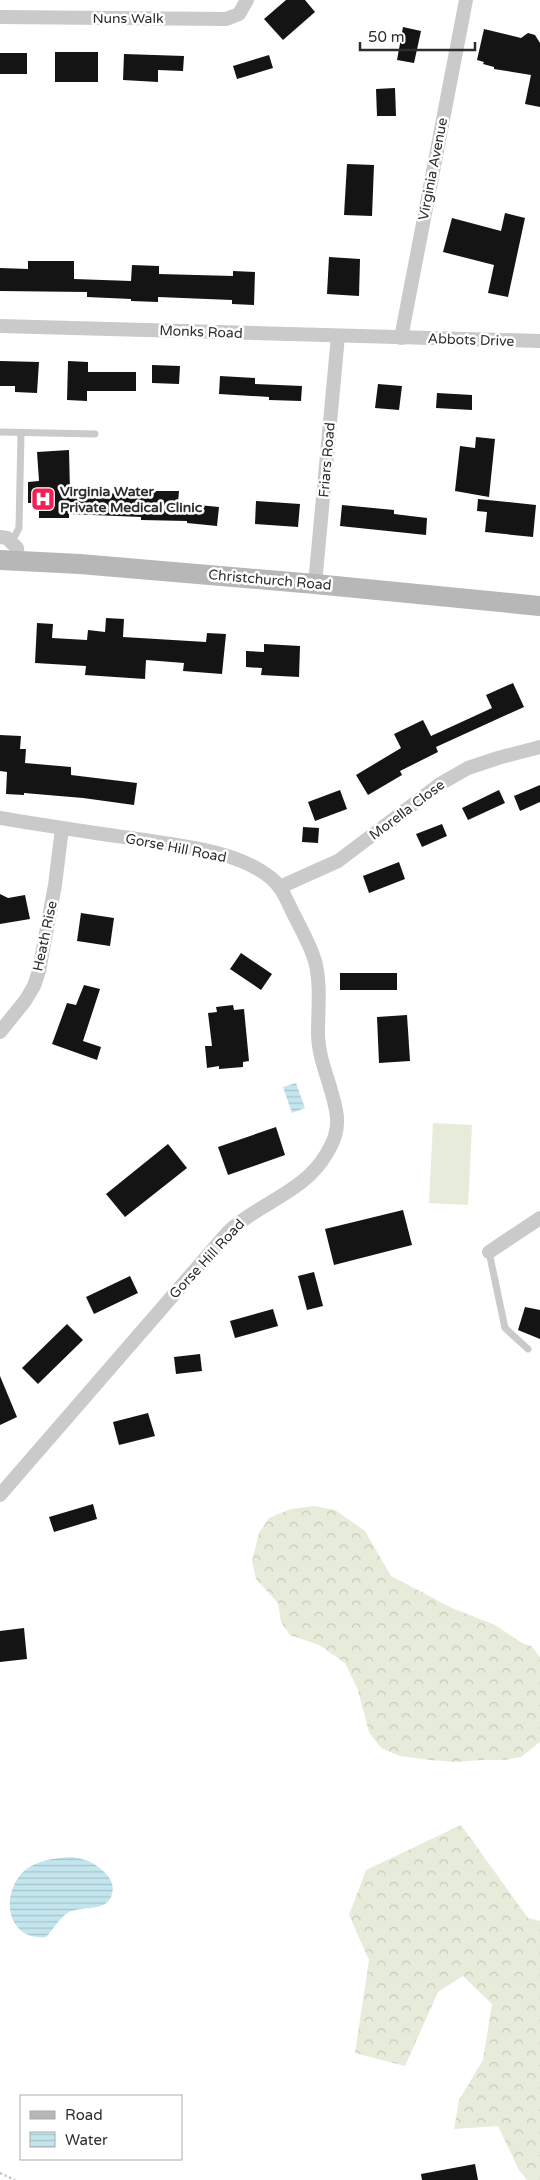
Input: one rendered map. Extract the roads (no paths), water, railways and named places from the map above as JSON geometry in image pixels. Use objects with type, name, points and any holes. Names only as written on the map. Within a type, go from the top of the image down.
[{"type":"main road","name":"Christchurch Road","points":[[7,549],[315,584],[540,606]]},
{"type":"street","name":"Nuns Walk","points":[[0,17],[226,19],[239,14],[248,0]]},
{"type":"street","name":"Virginia Avenue","points":[[401,338],[466,0]]},
{"type":"street","name":"Monks Road","points":[[0,326],[401,338]]},
{"type":"street","name":"Friars Road","points":[[315,584],[338,336]]},
{"type":"street","name":"Abbots Drive","points":[[401,338],[540,341]]},
{"type":"street","name":"Morella Close","points":[[280,887],[338,861],[416,800],[468,768],[540,747]]},
{"type":"street","name":"Gorse Hill Road","points":[[0,818],[200,849],[219,854],[261,872],[280,887],[316,963],[318,1036],[337,1117],[335,1139],[324,1159],[309,1177],[290,1192],[249,1214],[228,1232],[0,1495]]},
{"type":"street","name":"Heath Rise","points":[[0,1032],[25,1001],[34,986],[39,971],[55,885],[62,828]]},
{"type":"street","points":[[489,1252],[540,1218]]},
{"type":"lane","points":[[0,432],[95,434]]},
{"type":"lane","points":[[7,549],[19,528],[22,433]]},
{"type":"lane","points":[[489,1252],[505,1328],[528,1349]]},
{"type":"water","points":[[296,1083],[305,1108],[292,1113],[283,1087]]},
{"type":"water","points":[[72,1857],[92,1863],[108,1876],[112,1882],[113,1889],[109,1900],[99,1906],[78,1909],[66,1914],[46,1937],[33,1936],[23,1932],[16,1925],[10,1905],[15,1883],[22,1873],[39,1862]]},
{"type":"place","name":"Virginia Water Private Medical Clinic","points":[[43,499]]}]
